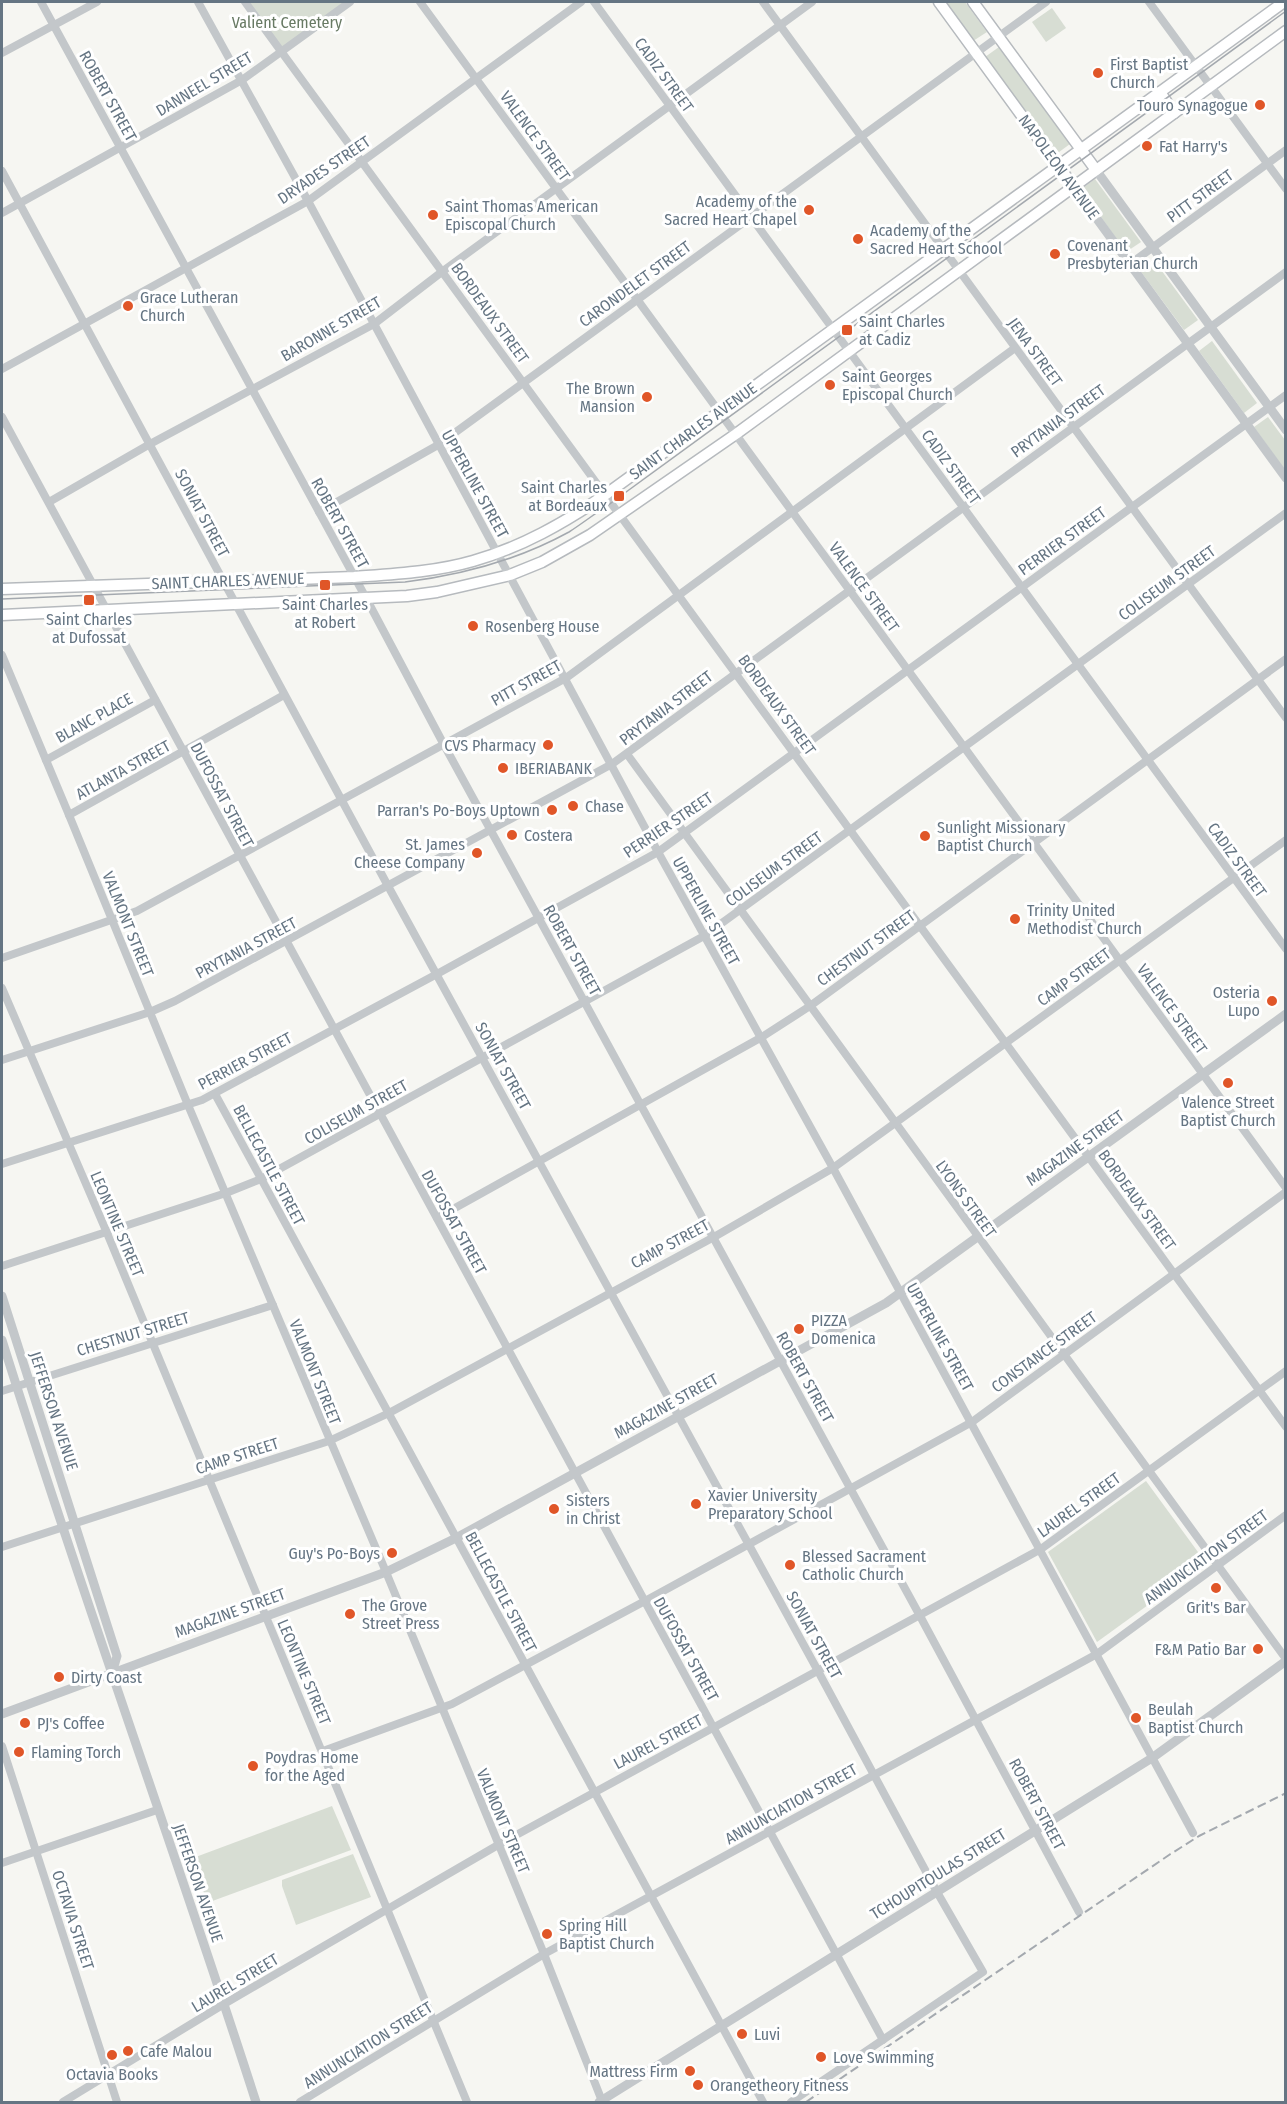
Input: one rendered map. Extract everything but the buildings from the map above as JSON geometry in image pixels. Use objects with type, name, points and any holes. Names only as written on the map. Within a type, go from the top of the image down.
[{"type":"main road","name":"NAPOLEON AVENUE","points":[[939,2],[1074,186]]},
{"type":"main road","name":"NAPOLEON AVENUE","points":[[973,2],[1096,170]]},
{"type":"main road","name":"SAINT CHARLES AVENUE","points":[[2,589],[354,577],[439,568],[497,553],[553,528],[605,495],[1284,2]]},
{"type":"main road","name":"SAINT CHARLES AVENUE","points":[[2,615],[366,598],[437,592],[510,575],[542,562],[620,516],[736,434],[1286,31]]},
{"type":"main road","points":[[1160,92],[1174,112]]},
{"type":"street","name":"ROBERT STREET","points":[[41,2],[1079,1912]]},
{"type":"street","points":[[2,53],[97,2]]},
{"type":"street","name":"UPPERLINE STREET","points":[[198,2],[308,201],[658,852],[762,1037],[972,1422],[1193,1833]]},
{"type":"street","name":"BORDEAUX STREET","points":[[245,2],[1286,1427]]},
{"type":"street","name":"DANNEEL STREET","points":[[2,213],[242,80],[350,2]]},
{"type":"street","name":"VALENCE STREET","points":[[420,2],[1286,1190]]},
{"type":"street","name":"DRYADES STREET","points":[[2,369],[308,201],[581,2]]},
{"type":"street","name":"CADIZ STREET","points":[[594,2],[1286,950]]},
{"type":"street","name":"JENA STREET","points":[[763,2],[1286,718]]},
{"type":"street","name":"BARONNE STREET","points":[[49,502],[252,388],[374,324],[443,271],[812,2]]},
{"type":"street","name":"CARONDELET STREET","points":[[319,512],[438,445],[1046,2]]},
{"type":"street","points":[[1149,2],[1286,189]]},
{"type":"street","name":"PITT STREET","points":[[1130,264],[1286,150]]},
{"type":"street","name":"NAPOLEON AVENUE","points":[[1096,170],[1286,430]]},
{"type":"street","name":"SONIAT STREET","points":[[2,171],[388,886],[937,1892],[983,1972],[884,2040]]},
{"type":"street","name":"NAPOLEON AVENUE","points":[[1074,186],[1286,478]]},
{"type":"street","name":"PRYTANIA STREET","points":[[2,1060],[150,1012],[176,1001],[612,764],[1286,272]]},
{"type":"street","name":"PITT STREET","points":[[2,957],[137,911],[566,678],[1015,348]]},
{"type":"street","name":"PERRIER STREET","points":[[2,1164],[188,1105],[215,1094],[658,852],[1286,395]]},
{"type":"street","name":"DUFOSSAT STREET","points":[[2,417],[884,2040]]},
{"type":"street","name":"COLISEUM STREET","points":[[2,1266],[107,1233],[261,1179],[704,936],[1286,513]]},
{"type":"street","name":"VALMONT STREET","points":[[2,655],[329,1442],[386,1572],[544,1954],[601,2102]]},
{"type":"street","name":"CHESTNUT STREET","points":[[437,1218],[762,1037],[810,1006],[1286,659]]},
{"type":"street","name":"ATLANTA STREET","points":[[69,815],[285,695]]},
{"type":"street","name":"BLANC PLACE","points":[[46,760],[155,700]]},
{"type":"street","name":"LYONS STREET","points":[[627,754],[1286,1660]]},
{"type":"street","name":"CAMP STREET","points":[[2,1547],[329,1442],[388,1413],[714,1237],[833,1168],[1286,840]]},
{"type":"street","name":"LEONTINE STREET","points":[[2,988],[107,1233],[467,2103]]},
{"type":"street","name":"MAGAZINE STREET","points":[[2,1714],[386,1572],[456,1538],[900,1293],[1286,1014]]},
{"type":"street","name":"BELLECASTLE STREET","points":[[215,1094],[763,2103]]},
{"type":"street","name":"CONSTANCE STREET","points":[[323,1751],[442,1709],[972,1422],[1286,1190]]},
{"type":"street","name":"JEFFERSON AVENUE","points":[[2,1296],[117,1656],[112,1673]]},
{"type":"street","name":"CHESTNUT STREET","points":[[2,1391],[273,1305]]},
{"type":"street","name":"JEFFERSON AVENUE","points":[[2,1340],[256,2103]]},
{"type":"street","name":"LAUREL STREET","points":[[63,2103],[224,2004],[498,1845],[1041,1549],[1286,1371]]},
{"type":"street","name":"ANNUNCIATION STREET","points":[[300,2103],[544,1954],[1097,1653],[1286,1515]]},
{"type":"street","name":"TCHOUPITOULAS STREET","points":[[601,2102],[1152,1758],[1286,1660]]},
{"type":"street","name":"OCTAVIA STREET","points":[[2,1746],[117,2103]]},
{"type":"street","points":[[2,1863],[157,1809]]},
{"type":"street","points":[[790,2103],[884,2040]]},
{"type":"green space","name":"Valient Cemetery","points":[[245,2],[350,2],[282,50]]},
{"type":"green space","points":[[944,2],[965,2],[987,32],[973,41]]},
{"type":"green space","points":[[1052,8],[1066,28],[1046,42],[1032,22]]},
{"type":"green space","points":[[999,47],[1070,144],[1055,155],[985,57]]},
{"type":"green space","points":[[1095,179],[1141,242],[1126,252],[1081,189]]},
{"type":"green space","points":[[1153,259],[1198,320],[1184,330],[1139,269]]},
{"type":"green space","points":[[1212,341],[1257,403],[1244,413],[1199,351]]},
{"type":"green space","points":[[1268,417],[1285,440],[1285,470],[1254,427]]},
{"type":"green space","points":[[1146,1481],[1206,1563],[1097,1642],[1048,1552]]},
{"type":"green space","points":[[332,1806],[351,1850],[207,1903],[193,1858]]},
{"type":"green space","points":[[353,1854],[371,1897],[296,1925],[282,1880]]},
{"type":"tram line","points":[[2,599],[405,582],[489,565],[550,542],[569,532],[611,503],[1286,11]]},
{"type":"railway","points":[[806,2102],[1169,1855],[1199,1836],[1286,1793]]},
{"type":"place","name":"First Baptist Church","points":[[1098,73]]},
{"type":"place","name":"Touro Synagogue","points":[[1260,105]]},
{"type":"place","name":"Fat Harry's","points":[[1147,146]]},
{"type":"place","name":"Academy of the Sacred Heart Chapel","points":[[809,210]]},
{"type":"place","name":"Saint Thomas American Episcopal Church","points":[[433,215]]},
{"type":"place","name":"Academy of the Sacred Heart School","points":[[858,239]]},
{"type":"place","name":"Covenant Presbyterian Church","points":[[1055,254]]},
{"type":"place","name":"Grace Lutheran Church","points":[[128,306]]},
{"type":"place","name":"Saint Charles at Cadiz","points":[[847,330]]},
{"type":"place","name":"Saint Georges Episcopal Church","points":[[830,385]]},
{"type":"place","name":"The Brown Mansion","points":[[647,397]]},
{"type":"place","name":"Saint Charles at Bordeaux","points":[[619,496]]},
{"type":"place","name":"Saint Charles at Robert","points":[[325,585]]},
{"type":"place","name":"Saint Charles at Dufossat","points":[[89,600]]},
{"type":"place","name":"Rosenberg House","points":[[473,626]]},
{"type":"place","name":"CVS Pharmacy","points":[[548,745]]},
{"type":"place","name":"IBERIABANK","points":[[503,768]]},
{"type":"place","name":"Chase","points":[[573,806]]},
{"type":"place","name":"Parran's Po-Boys Uptown","points":[[552,810]]},
{"type":"place","name":"Costera","points":[[512,835]]},
{"type":"place","name":"Sunlight Missionary Baptist Church","points":[[925,836]]},
{"type":"place","name":"St. James Cheese Company","points":[[477,853]]},
{"type":"place","name":"Trinity United Methodist Church","points":[[1015,919]]},
{"type":"place","name":"Osteria Lupo","points":[[1272,1001]]},
{"type":"place","name":"Valence Street Baptist Church","points":[[1228,1083]]},
{"type":"place","name":"PIZZA Domenica","points":[[799,1329]]},
{"type":"place","name":"Xavier University Preparatory School","points":[[696,1504]]},
{"type":"place","name":"Sisters in Christ","points":[[554,1509]]},
{"type":"place","name":"Guy's Po-Boys","points":[[392,1553]]},
{"type":"place","name":"Blessed Sacrament Catholic Church","points":[[790,1565]]},
{"type":"place","name":"Grit's Bar","points":[[1216,1588]]},
{"type":"place","name":"The Grove Street Press","points":[[350,1614]]},
{"type":"place","name":"F&M Patio Bar","points":[[1258,1649]]},
{"type":"place","name":"Dirty Coast","points":[[59,1677]]},
{"type":"place","name":"Beulah Baptist Church","points":[[1136,1718]]},
{"type":"place","name":"PJ's Coffee","points":[[25,1723]]},
{"type":"place","name":"Flaming Torch","points":[[19,1752]]},
{"type":"place","name":"Poydras Home for the Aged","points":[[253,1766]]},
{"type":"place","name":"Spring Hill Baptist Church","points":[[547,1934]]},
{"type":"place","name":"Luvi","points":[[742,2034]]},
{"type":"place","name":"Cafe Malou","points":[[128,2051]]},
{"type":"place","name":"Octavia Books","points":[[112,2055]]},
{"type":"place","name":"Love Swimming","points":[[821,2057]]},
{"type":"place","name":"Mattress Firm","points":[[690,2071]]},
{"type":"place","name":"Orangetheory Fitness","points":[[698,2085]]}]
